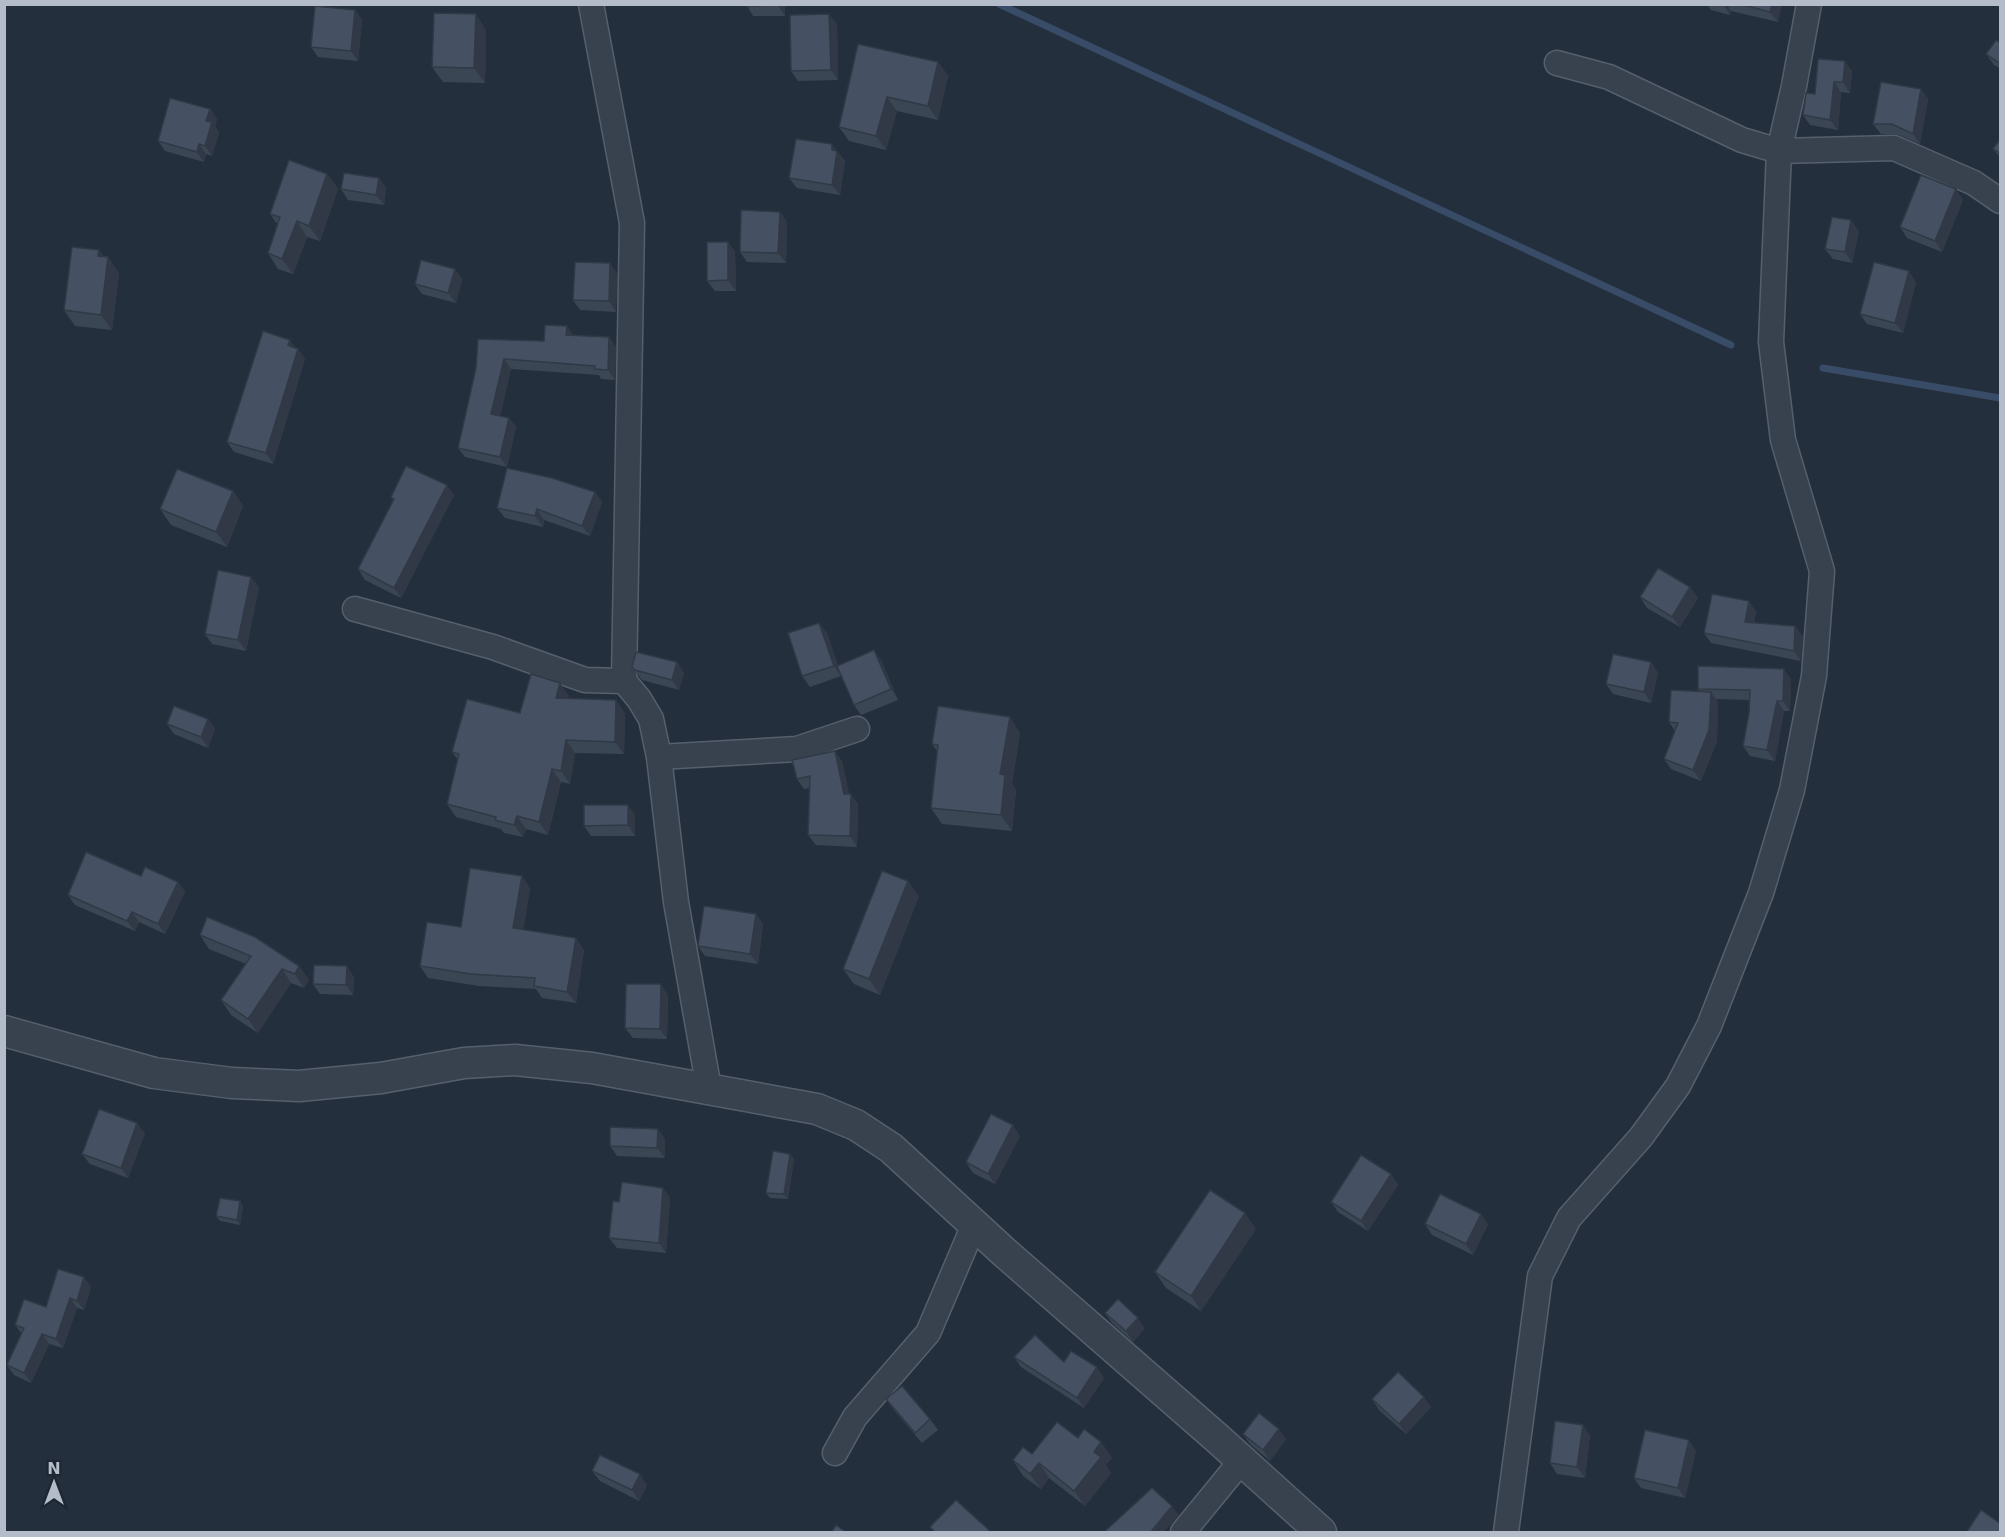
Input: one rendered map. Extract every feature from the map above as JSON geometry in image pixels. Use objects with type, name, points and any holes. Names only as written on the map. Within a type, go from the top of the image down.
[{"type":"street","points":[[591,4],[633,223],[624,681],[639,699],[651,719],[660,758],[676,902],[709,1089]]},
{"type":"street","points":[[1506,1533],[1540,1276],[1569,1218],[1641,1137],[1678,1086],[1709,1026],[1756,904],[1792,790],[1814,676],[1822,571],[1784,440],[1771,342],[1779,151],[1809,4]]},
{"type":"street","points":[[1557,63],[1609,77],[1742,140],[1779,151],[1894,148],[1974,183],[2001,201]]},
{"type":"street","points":[[355,609],[494,647],[585,680],[624,681]]},
{"type":"street","points":[[660,758],[797,749],[857,729]]},
{"type":"street","points":[[4,1030],[70,1051],[154,1073],[232,1083],[299,1086],[381,1078],[464,1064],[515,1060],[592,1068],[818,1109],[855,1125],[891,1148],[974,1225],[1242,1460],[1321,1533]]},
{"type":"street","points":[[835,1453],[855,1417],[928,1332],[974,1225]]},
{"type":"street","points":[[1183,1533],[1242,1460]]},
{"type":"building","points":[[746,4],[778,4],[778,5],[746,6]]},
{"type":"building","points":[[1740,4],[1772,4],[1770,12]]},
{"type":"building","points":[[315,6],[355,10],[351,51],[311,47]]},
{"type":"building","points":[[434,13],[476,14],[474,68],[432,67]]},
{"type":"building","points":[[829,14],[831,70],[791,71],[790,15]]},
{"type":"building","points":[[1996,40],[2001,43],[2001,64],[1986,54]]},
{"type":"building","points":[[858,44],[938,62],[928,106],[887,97],[876,136],[839,127]]},
{"type":"building","points":[[1818,59],[1845,61],[1843,82],[1834,82],[1830,120],[1803,115],[1806,93],[1815,94]]},
{"type":"building","points":[[1881,82],[1921,89],[1913,134],[1892,124],[1873,124]]},
{"type":"building","points":[[170,98],[210,109],[206,121],[212,122],[205,146],[199,144],[197,152],[158,141]]},
{"type":"building","points":[[2001,138],[2001,154],[1993,149]]},
{"type":"building","points":[[796,139],[832,144],[832,150],[837,151],[832,185],[789,178]]},
{"type":"building","points":[[289,160],[327,174],[309,226],[297,221],[282,259],[268,253],[280,217],[270,214]]},
{"type":"building","points":[[344,173],[379,178],[376,195],[341,189]]},
{"type":"building","points":[[1921,175],[1956,189],[1935,241],[1900,227]]},
{"type":"building","points":[[741,210],[780,212],[778,253],[740,252]]},
{"type":"building","points":[[1832,217],[1851,220],[1845,252],[1825,249]]},
{"type":"building","points":[[707,242],[728,242],[728,280],[707,281]]},
{"type":"building","points":[[72,247],[99,250],[98,256],[108,257],[101,315],[64,310]]},
{"type":"building","points":[[421,260],[455,269],[448,293],[415,284]]},
{"type":"building","points":[[575,262],[610,263],[609,301],[573,300]]},
{"type":"building","points":[[1874,262],[1909,271],[1895,323],[1860,314]]},
{"type":"building","points":[[545,325],[567,326],[566,335],[609,337],[608,370],[595,369],[595,366],[504,359],[491,414],[509,418],[500,457],[458,448],[476,368],[478,339],[544,341]]},
{"type":"building","points":[[263,331],[290,340],[288,345],[298,349],[266,453],[227,442]]},
{"type":"building","points":[[406,466],[447,485],[394,588],[358,569],[394,499],[391,497]]},
{"type":"building","points":[[507,468],[552,478],[595,492],[582,526],[537,509],[535,516],[497,508]]},
{"type":"building","points":[[177,469],[233,491],[216,532],[160,509]]},
{"type":"building","points":[[1658,568],[1690,587],[1672,617],[1640,597]]},
{"type":"building","points":[[218,570],[251,577],[238,640],[205,634]]},
{"type":"building","points":[[1712,594],[1749,601],[1745,622],[1795,626],[1794,651],[1704,633]]},
{"type":"building","points":[[819,623],[834,666],[802,676],[788,633]]},
{"type":"building","points":[[874,650],[891,689],[854,705],[837,666]]},
{"type":"building","points":[[636,652],[677,662],[672,680],[635,670],[632,667]]},
{"type":"building","points":[[1613,654],[1651,662],[1644,692],[1606,684]]},
{"type":"building","points":[[1698,666],[1784,669],[1783,701],[1777,701],[1767,750],[1743,746],[1749,713],[1750,690],[1698,689]]},
{"type":"building","points":[[531,674],[560,683],[556,698],[616,700],[615,742],[566,740],[561,771],[552,769],[539,822],[517,816],[514,825],[495,820],[496,817],[447,804],[459,754],[452,752],[467,699],[520,713]]},
{"type":"building","points":[[1671,690],[1711,692],[1709,730],[1693,770],[1664,759],[1678,723],[1669,722]]},
{"type":"building","points":[[174,706],[208,719],[201,737],[167,724]]},
{"type":"building","points":[[938,706],[1010,717],[1000,774],[1005,775],[1001,815],[931,808],[938,745],[932,744]]},
{"type":"building","points":[[835,751],[844,794],[851,794],[850,836],[808,835],[810,776],[797,779],[792,760]]},
{"type":"building","points":[[584,805],[628,805],[628,825],[584,826]]},
{"type":"building","points":[[86,852],[141,876],[145,867],[178,882],[158,924],[132,912],[127,921],[68,895]]},
{"type":"building","points":[[470,868],[522,876],[513,928],[576,938],[567,992],[534,986],[535,978],[471,974],[420,966],[427,922],[461,927]]},
{"type":"building","points":[[882,871],[908,881],[869,979],[843,969]]},
{"type":"building","points":[[704,906],[756,914],[750,954],[698,946]]},
{"type":"building","points":[[207,917],[255,937],[299,966],[295,974],[282,969],[248,1019],[221,1000],[251,956],[200,935]]},
{"type":"building","points":[[314,965],[347,966],[346,985],[313,984]]},
{"type":"building","points":[[626,984],[661,984],[660,1029],[625,1028]]},
{"type":"building","points":[[99,1109],[137,1123],[121,1168],[82,1154]]},
{"type":"building","points":[[991,1114],[1013,1125],[988,1174],[966,1162]]},
{"type":"building","points":[[610,1127],[658,1129],[657,1148],[610,1146]]},
{"type":"building","points":[[773,1151],[790,1154],[784,1194],[766,1193]]},
{"type":"building","points":[[1361,1155],[1391,1174],[1361,1221],[1331,1202]]},
{"type":"building","points":[[622,1182],[663,1188],[659,1243],[609,1238],[613,1201],[619,1202]]},
{"type":"building","points":[[1210,1190],[1245,1213],[1191,1296],[1155,1272]]},
{"type":"building","points":[[1440,1194],[1481,1214],[1466,1244],[1425,1224]]},
{"type":"building","points":[[220,1198],[240,1201],[237,1220],[216,1216]]},
{"type":"building","points":[[58,1269],[84,1277],[77,1301],[70,1298],[56,1339],[42,1334],[24,1373],[7,1365],[24,1328],[15,1325],[24,1299],[46,1307]]},
{"type":"building","points":[[1118,1299],[1138,1318],[1126,1331],[1105,1313]]},
{"type":"building","points":[[1035,1335],[1064,1362],[1071,1351],[1097,1367],[1077,1398],[1014,1357]]},
{"type":"building","points":[[1398,1372],[1424,1397],[1399,1424],[1372,1399]]},
{"type":"building","points":[[902,1386],[930,1419],[915,1433],[886,1399]]},
{"type":"building","points":[[1259,1413],[1279,1429],[1263,1450],[1243,1434]]},
{"type":"building","points":[[1555,1421],[1583,1425],[1577,1467],[1550,1463]]},
{"type":"building","points":[[1057,1422],[1078,1438],[1084,1429],[1101,1442],[1094,1452],[1101,1457],[1074,1491],[1039,1463],[1030,1474],[1013,1460],[1023,1447],[1032,1454]]},
{"type":"building","points":[[1645,1430],[1689,1440],[1678,1488],[1634,1478]]},
{"type":"building","points":[[600,1455],[640,1474],[632,1490],[592,1471]]},
{"type":"building","points":[[1152,1488],[1172,1506],[1150,1533],[1103,1533]]},
{"type":"building","points":[[956,1500],[989,1530],[987,1533],[936,1533],[930,1527]]},
{"type":"building","points":[[1981,1510],[2001,1524],[2001,1533],[1966,1533]]},
{"type":"building","points":[[836,1525],[847,1533],[831,1533]]},
{"type":"waterway","points":[[999,4],[1731,345]]},
{"type":"waterway","points":[[1823,368],[2000,398]]}]
